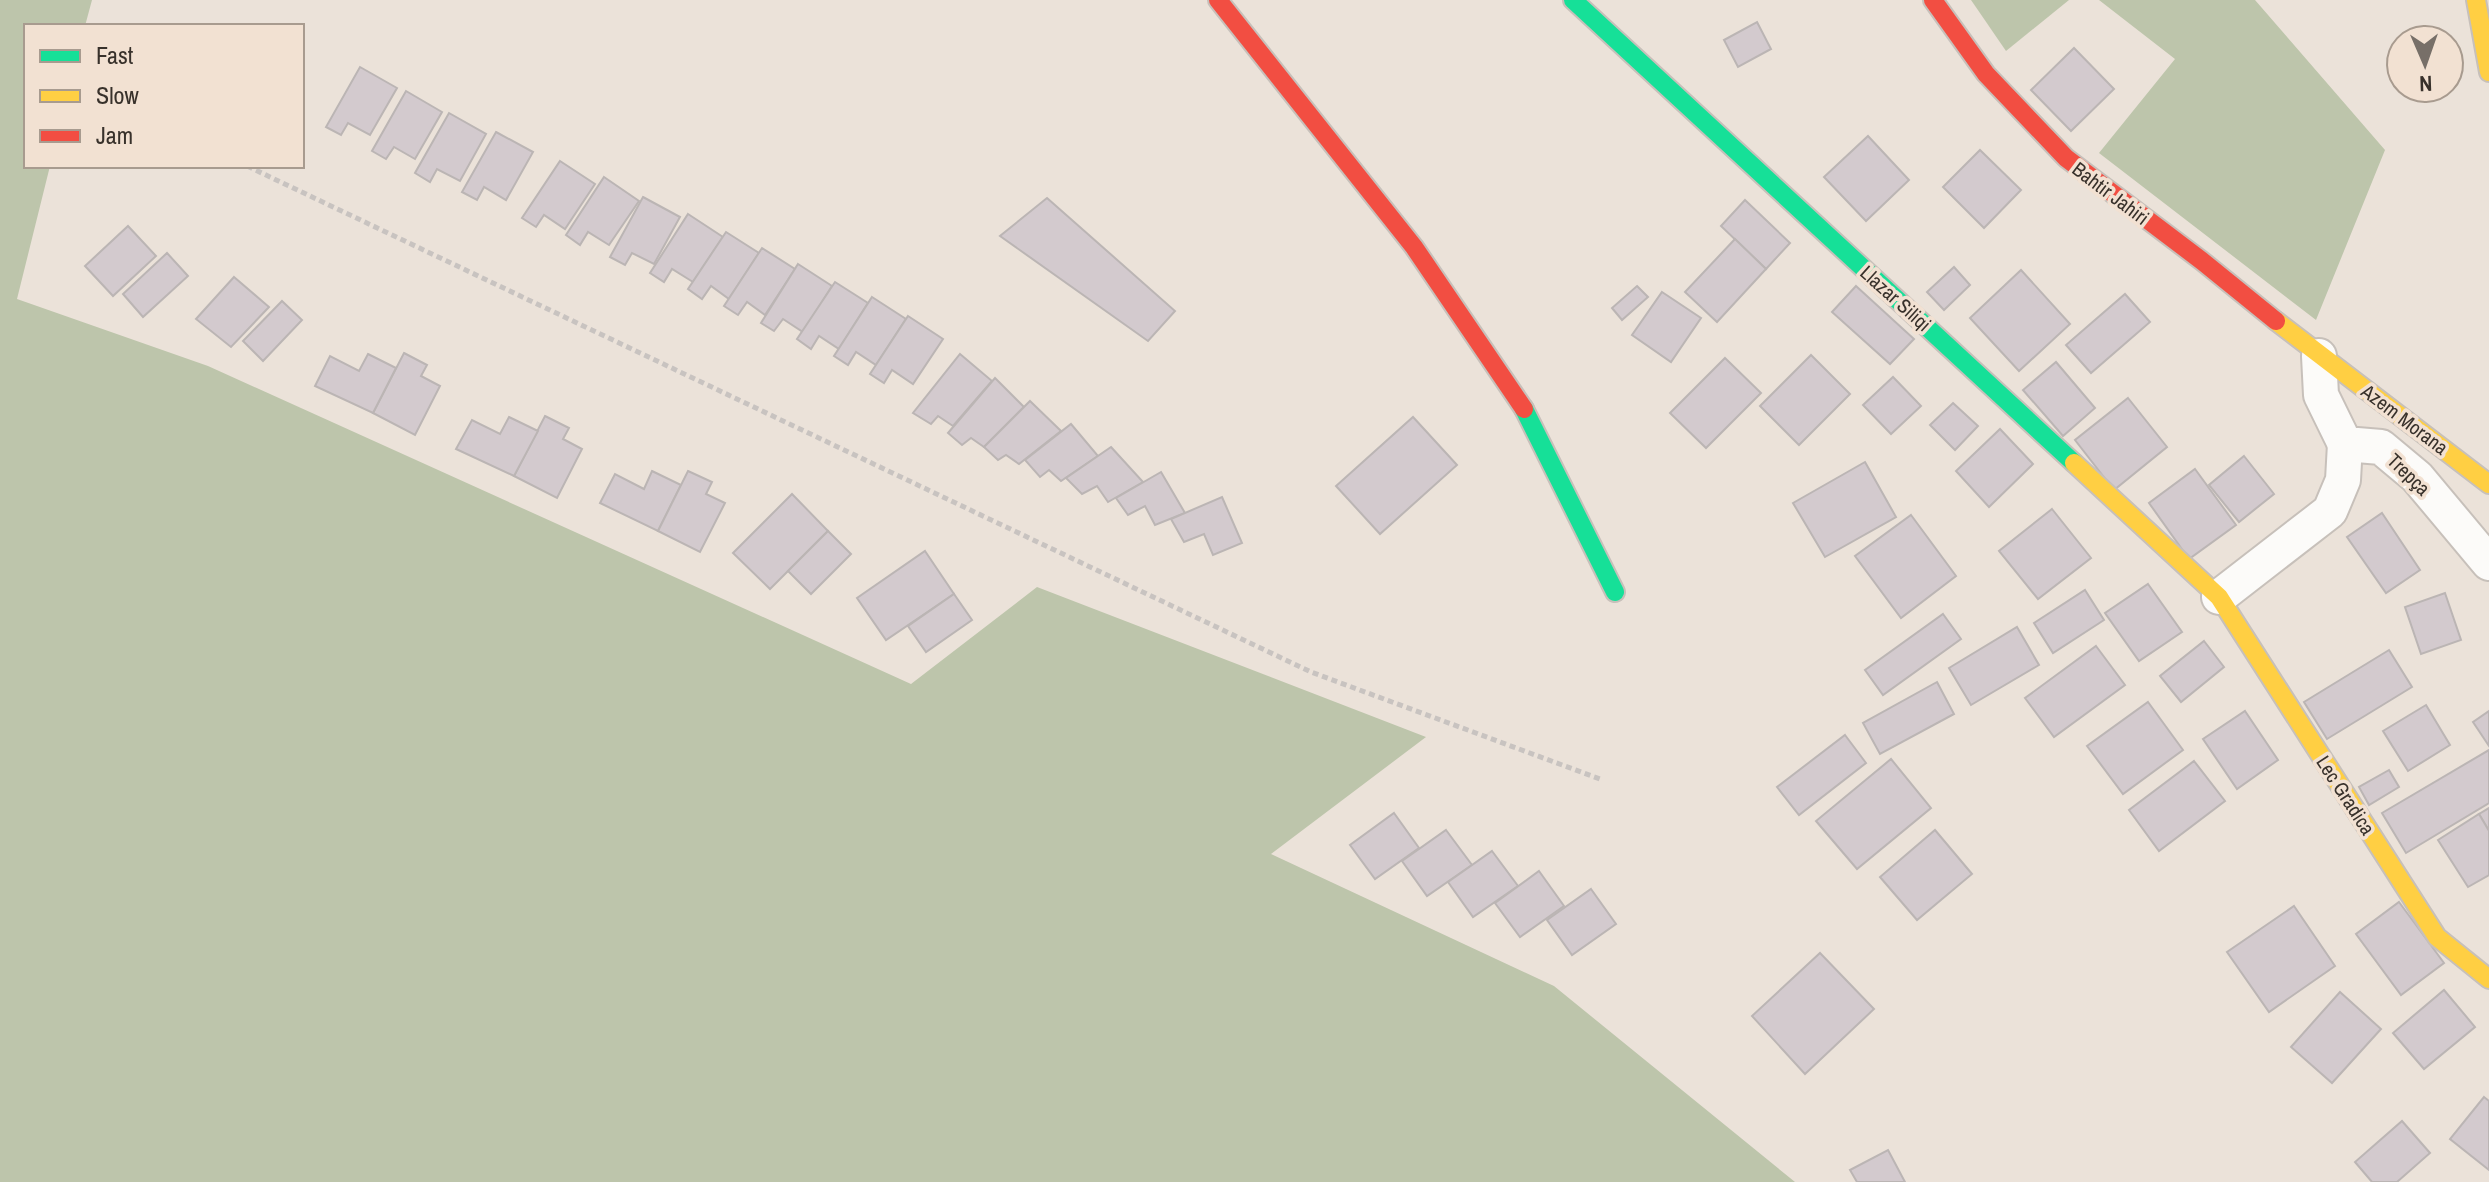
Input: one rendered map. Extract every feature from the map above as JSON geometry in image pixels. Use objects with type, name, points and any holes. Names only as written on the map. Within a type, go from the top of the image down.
[{"type":"street","points":[[1218,0],[1414,247],[1524,410],[1615,592]]},
{"type":"street","name":"Llazar Siliqi","points":[[1573,0],[2219,597]]},
{"type":"street","name":"Bahtir Jahiri","points":[[1933,0],[1986,74],[2066,158],[2202,261],[2319,356]]},
{"type":"street","points":[[2476,0],[2489,72]]},
{"type":"street","points":[[2219,597],[2330,511],[2343,480],[2345,444],[2321,395],[2319,356]]},
{"type":"street","name":"Azem Morana","points":[[2319,356],[2489,484]]},
{"type":"street","name":"Trepça","points":[[2345,444],[2381,447],[2417,477],[2489,563]]},
{"type":"street","name":"Lec Gradica","points":[[2219,597],[2437,937],[2489,979]]},
{"type":"path","points":[[251,168],[1311,672],[1600,779]]},
{"type":"green space","points":[[0,0],[92,0],[86,24],[24,24],[24,168],[50,168],[17,299],[208,366],[911,684],[1037,587],[1426,737],[1271,854],[1554,986],[1795,1182],[0,1182]]},
{"type":"green space","points":[[1971,0],[2069,0],[2006,51]]},
{"type":"green space","points":[[2099,0],[2255,0],[2385,150],[2316,320],[2099,153],[2175,59]]},
{"type":"building","points":[[1757,22],[1771,49],[1738,67],[1724,40]]},
{"type":"building","points":[[2074,48],[2114,89],[2071,131],[2031,90]]},
{"type":"building","points":[[360,67],[397,88],[370,135],[348,123],[341,135],[326,127]]},
{"type":"building","points":[[406,91],[442,112],[415,159],[394,147],[386,159],[372,151]]},
{"type":"building","points":[[449,113],[486,134],[460,181],[437,169],[430,182],[415,173]]},
{"type":"building","points":[[496,132],[533,152],[506,200],[484,187],[477,200],[462,192]]},
{"type":"building","points":[[1868,136],[1909,180],[1866,221],[1824,177]]},
{"type":"building","points":[[1980,150],[2021,190],[1984,228],[1943,187]]},
{"type":"building","points":[[560,161],[595,184],[565,229],[544,215],[536,227],[522,218]]},
{"type":"building","points":[[604,177],[639,201],[609,245],[588,232],[580,245],[566,235]]},
{"type":"building","points":[[643,197],[680,217],[654,264],[632,253],[625,265],[610,257]]},
{"type":"building","points":[[1047,198],[1175,311],[1148,341],[1000,236]]},
{"type":"building","points":[[1745,200],[1790,243],[1766,269],[1721,226]]},
{"type":"building","points":[[688,214],[723,237],[693,282],[672,269],[664,282],[650,273]]},
{"type":"building","points":[[128,226],[156,256],[113,296],[85,266]]},
{"type":"building","points":[[726,232],[759,253],[729,299],[711,286],[702,299],[688,289]]},
{"type":"building","points":[[1735,239],[1766,269],[1717,322],[1685,292]]},
{"type":"building","points":[[762,248],[795,269],[765,315],[747,302],[738,315],[724,306]]},
{"type":"building","points":[[167,253],[188,276],[143,317],[123,294]]},
{"type":"building","points":[[798,264],[832,286],[803,332],[783,319],[774,331],[761,323]]},
{"type":"building","points":[[1954,267],[1970,285],[1944,310],[1927,292]]},
{"type":"building","points":[[2021,270],[2070,324],[2019,371],[1970,318]]},
{"type":"building","points":[[234,277],[269,307],[231,347],[196,319]]},
{"type":"building","points":[[835,282],[868,303],[839,349],[819,336],[811,349],[797,339]]},
{"type":"building","points":[[1637,286],[1648,297],[1622,320],[1612,308]]},
{"type":"building","points":[[1856,286],[1914,339],[1890,364],[1832,312]]},
{"type":"building","points":[[1662,292],[1701,318],[1671,362],[1632,335]]},
{"type":"building","points":[[2125,294],[2150,322],[2091,373],[2066,345]]},
{"type":"building","points":[[872,297],[906,319],[876,365],[856,352],[848,365],[834,356]]},
{"type":"building","points":[[282,301],[302,320],[263,361],[243,341]]},
{"type":"building","points":[[908,316],[943,339],[913,384],[892,370],[884,383],[870,374]]},
{"type":"building","points":[[404,353],[427,365],[421,376],[440,386],[415,435],[373,413]]},
{"type":"building","points":[[368,354],[396,368],[373,413],[315,386],[330,356],[359,371]]},
{"type":"building","points":[[960,354],[992,381],[953,426],[938,416],[931,424],[913,413]]},
{"type":"building","points":[[1811,355],[1850,394],[1799,445],[1760,406]]},
{"type":"building","points":[[1725,358],[1761,393],[1706,448],[1670,413]]},
{"type":"building","points":[[2056,362],[2095,408],[2063,436],[2023,390]]},
{"type":"building","points":[[1893,377],[1921,406],[1891,434],[1863,405]]},
{"type":"building","points":[[995,378],[1024,407],[984,447],[971,438],[962,445],[948,433]]},
{"type":"building","points":[[2128,398],[2167,447],[2114,490],[2075,440]]},
{"type":"building","points":[[1030,401],[1061,431],[1019,464],[1006,455],[998,460],[984,447]]},
{"type":"building","points":[[1953,403],[1978,426],[1955,450],[1930,425]]},
{"type":"building","points":[[545,416],[569,428],[563,439],[582,449],[557,498],[514,476]]},
{"type":"building","points":[[509,417],[538,431],[514,476],[456,449],[472,420],[500,434]]},
{"type":"building","points":[[1413,417],[1457,465],[1380,534],[1336,486]]},
{"type":"building","points":[[1071,424],[1098,456],[1061,481],[1049,470],[1040,477],[1025,460]]},
{"type":"building","points":[[2000,429],[2033,464],[1989,507],[1956,471]]},
{"type":"building","points":[[1111,447],[1143,482],[1108,502],[1097,486],[1082,494],[1066,478]]},
{"type":"building","points":[[2244,456],[2274,494],[2239,522],[2209,485]]},
{"type":"building","points":[[1865,462],[1896,517],[1825,557],[1793,503]]},
{"type":"building","points":[[2195,469],[2236,525],[2189,559],[2149,503]]},
{"type":"building","points":[[652,471],[681,485],[658,531],[600,503],[615,474],[644,489]]},
{"type":"building","points":[[688,471],[712,482],[706,494],[725,503],[700,552],[658,531]]},
{"type":"building","points":[[1161,472],[1185,513],[1155,525],[1145,506],[1128,515],[1116,498]]},
{"type":"building","points":[[792,494],[828,531],[770,589],[733,553]]},
{"type":"building","points":[[1222,497],[1242,543],[1213,555],[1204,534],[1184,542],[1171,519]]},
{"type":"building","points":[[2052,509],[2091,558],[2038,599],[1999,551]]},
{"type":"building","points":[[2382,513],[2420,570],[2386,593],[2347,537]]},
{"type":"building","points":[[1911,515],[1956,576],[1901,618],[1855,556]]},
{"type":"building","points":[[828,531],[851,554],[811,594],[788,571]]},
{"type":"building","points":[[925,551],[954,594],[886,640],[857,598]]},
{"type":"building","points":[[2148,584],[2182,632],[2139,661],[2105,613]]},
{"type":"building","points":[[2085,590],[2104,620],[2053,653],[2034,623]]},
{"type":"building","points":[[2445,593],[2461,640],[2421,654],[2405,607]]},
{"type":"building","points":[[954,594],[972,620],[926,652],[908,626]]},
{"type":"building","points":[[1943,614],[1961,639],[1883,695],[1865,670]]},
{"type":"building","points":[[2017,627],[2039,665],[1971,705],[1949,668]]},
{"type":"building","points":[[2204,641],[2224,667],[2181,702],[2160,676]]},
{"type":"building","points":[[2096,646],[2125,685],[2054,737],[2025,698]]},
{"type":"building","points":[[2389,650],[2412,687],[2327,739],[2304,702]]},
{"type":"building","points":[[1937,682],[1954,714],[1880,754],[1863,723]]},
{"type":"building","points":[[2148,702],[2183,750],[2123,794],[2087,746]]},
{"type":"building","points":[[2426,705],[2450,745],[2408,771],[2383,731]]},
{"type":"building","points":[[2245,711],[2278,760],[2237,789],[2203,739]]},
{"type":"building","points":[[2489,711],[2489,746],[2473,722]]},
{"type":"building","points":[[1845,735],[1866,763],[1799,815],[1777,787]]},
{"type":"building","points":[[2489,750],[2489,803],[2406,853],[2382,813]]},
{"type":"building","points":[[1891,759],[1931,808],[1857,869],[1816,821]]},
{"type":"building","points":[[2194,761],[2225,801],[2159,851],[2129,810]]},
{"type":"building","points":[[2389,770],[2399,787],[2369,805],[2359,787]]},
{"type":"building","points":[[2489,808],[2489,831],[2479,814]]},
{"type":"building","points":[[1394,813],[1419,848],[1375,879],[1350,845]]},
{"type":"building","points":[[2479,814],[2489,831],[2489,875],[2468,887],[2438,840]]},
{"type":"building","points":[[1446,830],[1472,865],[1427,896],[1402,861]]},
{"type":"building","points":[[1935,830],[1972,874],[1917,920],[1880,877]]},
{"type":"building","points":[[1492,851],[1518,886],[1473,917],[1448,882]]},
{"type":"building","points":[[1539,871],[1564,906],[1520,937],[1495,903]]},
{"type":"building","points":[[1591,889],[1616,924],[1572,955],[1547,920]]},
{"type":"building","points":[[2399,902],[2444,963],[2401,995],[2356,934]]},
{"type":"building","points":[[2294,906],[2335,966],[2269,1012],[2227,952]]},
{"type":"building","points":[[1820,953],[1874,1009],[1805,1074],[1752,1016]]},
{"type":"building","points":[[2444,990],[2475,1027],[2424,1069],[2393,1033]]},
{"type":"building","points":[[2340,992],[2381,1029],[2332,1083],[2291,1047]]},
{"type":"building","points":[[2484,1097],[2489,1101],[2489,1170],[2450,1139]]},
{"type":"building","points":[[2402,1121],[2430,1153],[2397,1182],[2372,1182],[2355,1162]]},
{"type":"building","points":[[1888,1150],[1905,1182],[1857,1182],[1850,1170]]},
{"type":"traffic: fast","points":[[1573,0],[2074,463]]},
{"type":"traffic: fast","points":[[1524,409],[1615,592]]},
{"type":"traffic: slow","points":[[2476,0],[2489,72]]},
{"type":"traffic: slow","points":[[2276,321],[2489,484]]},
{"type":"traffic: slow","points":[[2074,463],[2219,597],[2437,937],[2489,979]]},
{"type":"traffic: jam","points":[[1218,0],[1414,247],[1524,409]]},
{"type":"traffic: jam","points":[[1933,0],[1986,74],[2066,158],[2276,321]]}]
